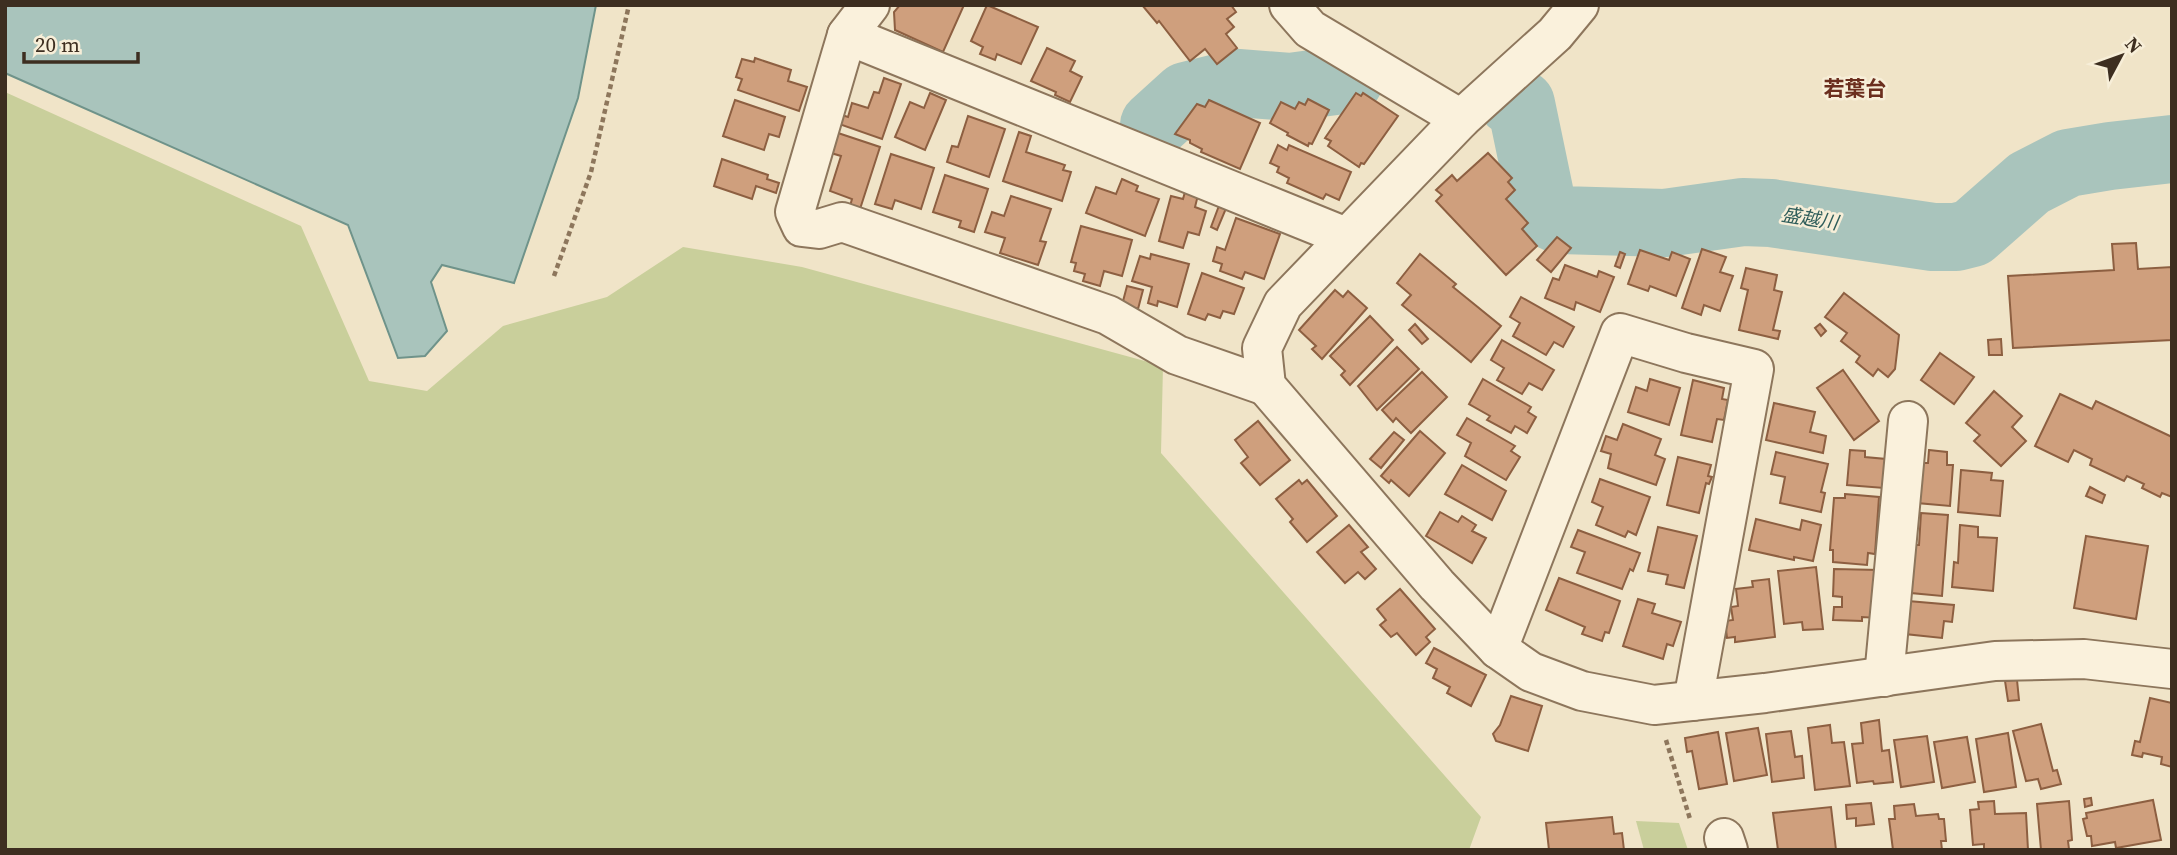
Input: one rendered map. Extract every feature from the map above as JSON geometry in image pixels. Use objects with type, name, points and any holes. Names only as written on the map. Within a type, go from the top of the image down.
[{"type":"street","points":[[870,5],[847,35],[795,212],[802,228],[820,229],[842,222],[1108,315],[1177,355],[1266,386],[1437,585],[1498,649],[1531,672],[1582,691],[1654,705],[2007,661],[2084,660],[2172,669]]},
{"type":"street","points":[[1289,5],[1310,29],[1461,119]]},
{"type":"street","points":[[1266,386],[1262,348],[1283,304],[1461,119],[1555,34],[1579,5]]},
{"type":"street","points":[[847,35],[1346,237]]},
{"type":"street","points":[[1498,649],[1620,333],[1686,353],[1754,369],[1693,701]]},
{"type":"street","points":[[1884,677],[1908,421]]},
{"type":"path","points":[[554,276],[591,173],[629,5]]},
{"type":"path","points":[[1662,730],[1689,814]]},
{"type":"green space","points":[[5,92],[301,226],[369,381],[427,391],[503,326],[607,297],[683,247],[802,267],[1163,366],[1161,453],[1481,817],[1469,850],[5,850]]},
{"type":"green space","points":[[1636,821],[1679,823],[1688,850],[1644,850]]},
{"type":"water","points":[[5,5],[596,5],[578,98],[514,283],[442,265],[431,282],[447,331],[425,356],[398,358],[348,225],[5,73]]},
{"type":"building","points":[[900,5],[964,5],[943,52],[895,30],[894,12]]},
{"type":"building","points":[[987,5],[1038,27],[1021,64],[997,54],[995,60],[980,54],[983,47],[971,41]]},
{"type":"building","points":[[1142,5],[1231,5],[1236,12],[1227,19],[1234,27],[1226,34],[1237,48],[1217,64],[1205,49],[1190,61],[1159,21],[1157,23]]},
{"type":"building","points":[[1047,48],[1075,61],[1070,71],[1082,77],[1070,102],[1055,95],[1056,92],[1031,81]]},
{"type":"building","points":[[755,58],[791,70],[788,81],[807,87],[799,111],[738,90],[742,79],[736,77],[742,59],[754,62]]},
{"type":"building","points":[[884,78],[901,84],[882,139],[839,124],[842,115],[848,117],[852,103],[868,108],[874,92],[879,93]]},
{"type":"building","points":[[930,93],[946,100],[925,150],[895,137],[910,102],[924,108]]},
{"type":"building","points":[[1356,93],[1361,96],[1363,93],[1398,116],[1364,164],[1361,163],[1359,167],[1328,146],[1331,141],[1325,138]]},
{"type":"building","points":[[1308,99],[1329,110],[1312,144],[1309,143],[1308,146],[1270,123],[1281,102],[1295,109],[1299,102],[1305,105]]},
{"type":"building","points":[[735,100],[785,117],[779,137],[769,134],[764,150],[723,136]]},
{"type":"building","points":[[1209,100],[1260,123],[1240,169],[1201,152],[1202,149],[1190,143],[1190,140],[1175,134],[1197,104],[1205,107]]},
{"type":"building","points":[[968,116],[1005,129],[989,177],[947,162],[952,146],[958,147]]},
{"type":"building","points":[[1019,132],[1031,136],[1026,152],[1065,165],[1063,170],[1071,172],[1062,201],[1003,181]]},
{"type":"building","points":[[838,133],[880,147],[860,209],[850,206],[852,199],[830,191],[841,156],[831,153]]},
{"type":"building","points":[[1278,145],[1287,150],[1289,145],[1351,172],[1339,200],[1326,194],[1323,199],[1287,183],[1289,178],[1277,172],[1279,167],[1270,163]]},
{"type":"building","points":[[1488,153],[1512,178],[1508,182],[1515,190],[1506,199],[1528,223],[1522,229],[1537,246],[1506,275],[1436,201],[1442,195],[1436,190],[1452,175],[1457,181]]},
{"type":"building","points":[[891,154],[934,168],[921,209],[895,200],[892,209],[875,204]]},
{"type":"building","points":[[722,159],[768,175],[767,179],[779,183],[776,193],[756,186],[752,199],[714,186]]},
{"type":"building","points":[[945,175],[988,189],[974,232],[959,227],[961,221],[933,212]]},
{"type":"building","points":[[1122,179],[1138,186],[1136,191],[1159,199],[1145,236],[1086,213],[1096,187],[1116,194]]},
{"type":"building","points":[[1185,192],[1198,195],[1195,207],[1206,211],[1199,235],[1188,232],[1183,248],[1159,241],[1171,196],[1183,199]]},
{"type":"building","points":[[1011,196],[1051,209],[1040,241],[1046,242],[1038,265],[1000,253],[1005,238],[985,232],[992,212],[1004,216]]},
{"type":"building","points":[[1220,203],[1227,206],[1217,230],[1211,227]]},
{"type":"building","points":[[1236,218],[1280,234],[1264,279],[1245,272],[1242,279],[1220,271],[1222,264],[1213,261],[1217,247],[1225,250]]},
{"type":"building","points":[[1081,226],[1132,240],[1122,276],[1104,271],[1100,286],[1083,281],[1085,274],[1074,271],[1076,263],[1071,262]]},
{"type":"building","points":[[1557,237],[1571,248],[1551,272],[1537,260]]},
{"type":"building","points":[[2136,243],[2138,269],[2172,267],[2172,340],[2013,348],[2008,276],[2114,270],[2112,244]]},
{"type":"building","points":[[1702,249],[1726,257],[1720,272],[1733,276],[1720,311],[1704,305],[1701,315],[1682,308]]},
{"type":"building","points":[[1640,250],[1669,260],[1672,252],[1690,259],[1676,296],[1650,286],[1648,291],[1628,284]]},
{"type":"building","points":[[1620,252],[1625,254],[1620,268],[1615,266]]},
{"type":"building","points":[[1151,254],[1189,264],[1177,307],[1158,301],[1157,306],[1148,303],[1152,287],[1132,281],[1140,256],[1150,259]]},
{"type":"building","points":[[1420,254],[1456,284],[1453,287],[1501,326],[1471,362],[1402,305],[1411,295],[1397,283]]},
{"type":"building","points":[[1565,265],[1597,277],[1599,271],[1614,277],[1600,312],[1576,302],[1574,310],[1545,298],[1553,278],[1559,280]]},
{"type":"building","points":[[1746,268],[1777,275],[1774,290],[1782,292],[1773,330],[1780,331],[1778,339],[1739,330],[1748,290],[1741,288]]},
{"type":"building","points":[[1202,273],[1244,288],[1234,314],[1223,311],[1220,318],[1208,314],[1205,320],[1188,314]]},
{"type":"building","points":[[1127,286],[1143,290],[1138,309],[1122,305]]},
{"type":"building","points":[[1335,290],[1343,297],[1348,291],[1367,308],[1322,359],[1312,349],[1316,346],[1299,330]]},
{"type":"building","points":[[1844,293],[1899,335],[1895,369],[1888,377],[1878,369],[1873,376],[1856,362],[1860,356],[1841,341],[1847,333],[1825,317]]},
{"type":"building","points":[[1521,297],[1574,327],[1563,347],[1554,342],[1546,355],[1513,336],[1520,323],[1510,317]]},
{"type":"building","points":[[1370,316],[1393,340],[1350,385],[1341,375],[1345,371],[1330,356]]},
{"type":"building","points":[[1415,324],[1428,339],[1422,344],[1409,330]]},
{"type":"building","points":[[1820,324],[1826,331],[1821,336],[1815,328]]},
{"type":"building","points":[[2001,339],[2002,355],[1989,355],[1988,340]]},
{"type":"building","points":[[1502,340],[1554,370],[1542,390],[1529,383],[1522,394],[1497,380],[1504,368],[1491,360]]},
{"type":"building","points":[[1397,347],[1419,369],[1377,410],[1358,386]]},
{"type":"building","points":[[1940,353],[1974,377],[1954,404],[1921,380]]},
{"type":"building","points":[[1843,370],[1879,421],[1854,440],[1817,388]]},
{"type":"building","points":[[1422,372],[1447,397],[1411,433],[1396,418],[1393,422],[1382,410]]},
{"type":"building","points":[[1483,379],[1531,407],[1528,412],[1536,417],[1527,433],[1515,426],[1511,433],[1487,420],[1490,416],[1469,404]]},
{"type":"building","points":[[1650,379],[1680,388],[1669,425],[1628,412],[1636,387],[1647,391]]},
{"type":"building","points":[[1693,380],[1724,388],[1722,399],[1728,400],[1724,420],[1717,419],[1712,442],[1681,435]]},
{"type":"building","points":[[1994,391],[2022,416],[2012,427],[2026,441],[2001,466],[1974,441],[1980,435],[1966,423]]},
{"type":"building","points":[[2060,394],[2092,409],[2096,401],[2172,437],[2172,497],[2162,493],[2160,497],[2142,488],[2144,484],[2127,476],[2124,481],[2090,465],[2092,459],[2074,450],[2068,462],[2035,446]]},
{"type":"building","points":[[1774,403],[1815,412],[1810,432],[1826,436],[1823,453],[1766,440]]},
{"type":"building","points":[[1467,418],[1515,446],[1511,451],[1520,457],[1506,480],[1465,456],[1471,443],[1457,435]]},
{"type":"building","points":[[1258,421],[1290,460],[1260,485],[1241,463],[1248,457],[1235,440]]},
{"type":"building","points":[[1623,424],[1661,439],[1655,455],[1665,459],[1656,485],[1608,468],[1611,454],[1601,451],[1606,436],[1617,440]]},
{"type":"building","points":[[1420,431],[1445,453],[1409,496],[1391,480],[1389,483],[1381,476]]},
{"type":"building","points":[[1394,432],[1404,440],[1381,468],[1370,459]]},
{"type":"building","points":[[1850,450],[1865,451],[1865,457],[1886,459],[1884,488],[1847,485]]},
{"type":"building","points":[[1929,450],[1947,452],[1947,465],[1953,465],[1950,506],[1917,503],[1920,463],[1928,463]]},
{"type":"building","points":[[1776,452],[1828,464],[1821,492],[1825,493],[1821,512],[1780,503],[1785,477],[1771,474]]},
{"type":"building","points":[[1678,457],[1711,465],[1708,476],[1712,477],[1709,484],[1706,483],[1699,513],[1667,505]]},
{"type":"building","points":[[1462,465],[1506,491],[1492,520],[1445,494]]},
{"type":"building","points":[[1961,470],[1992,473],[1991,480],[2003,481],[2000,516],[1958,512]]},
{"type":"building","points":[[1600,479],[1650,497],[1636,535],[1628,531],[1625,537],[1596,525],[1603,507],[1592,502]]},
{"type":"building","points":[[1299,480],[1302,484],[1307,480],[1337,516],[1307,542],[1276,499]]},
{"type":"building","points":[[2090,487],[2105,495],[2102,503],[2086,496]]},
{"type":"building","points":[[1845,494],[1879,497],[1875,554],[1868,553],[1867,565],[1833,562],[1833,550],[1830,550],[1834,498],[1845,498]]},
{"type":"building","points":[[1440,512],[1458,522],[1462,516],[1476,525],[1472,531],[1486,538],[1472,563],[1426,536]]},
{"type":"building","points":[[1921,513],[1948,515],[1942,596],[1911,593]]},
{"type":"building","points":[[1756,519],[1800,530],[1802,520],[1821,525],[1813,561],[1794,557],[1794,560],[1749,550]]},
{"type":"building","points":[[1349,525],[1368,547],[1361,552],[1376,569],[1365,579],[1358,572],[1345,583],[1317,552]]},
{"type":"building","points":[[1960,525],[1978,527],[1978,537],[1997,538],[1993,591],[1952,587],[1954,562],[1958,563]]},
{"type":"building","points":[[1658,527],[1697,536],[1684,588],[1666,584],[1668,575],[1648,571]]},
{"type":"building","points":[[1578,530],[1640,553],[1622,589],[1577,573],[1585,552],[1571,547]]},
{"type":"building","points":[[2086,536],[2148,546],[2136,619],[2074,608]]},
{"type":"building","points":[[1816,567],[1823,629],[1803,630],[1802,622],[1784,624],[1778,571]]},
{"type":"building","points":[[1834,569],[1880,570],[1878,618],[1862,617],[1862,621],[1833,620],[1834,607],[1842,607],[1842,597],[1833,596]]},
{"type":"building","points":[[1559,578],[1620,601],[1609,633],[1605,632],[1602,641],[1582,634],[1585,627],[1546,610]]},
{"type":"building","points":[[1769,579],[1775,637],[1735,642],[1735,637],[1727,638],[1725,621],[1733,620],[1731,607],[1738,606],[1736,589],[1753,587],[1752,581]]},
{"type":"building","points":[[1400,589],[1435,629],[1426,637],[1430,642],[1416,655],[1397,633],[1391,637],[1380,625],[1386,620],[1377,609]]},
{"type":"building","points":[[1638,599],[1655,604],[1652,613],[1681,622],[1673,646],[1667,644],[1663,659],[1623,646]]},
{"type":"building","points":[[1908,601],[1954,605],[1952,622],[1944,621],[1942,638],[1905,634]]},
{"type":"building","points":[[1434,648],[1486,675],[1471,706],[1447,693],[1450,687],[1433,678],[1437,669],[1426,663]]},
{"type":"building","points":[[2017,680],[2019,700],[2008,701],[2005,681]]},
{"type":"building","points":[[1511,696],[1542,706],[1528,751],[1496,741],[1493,734],[1500,725]]},
{"type":"building","points":[[2150,698],[2172,703],[2172,767],[2161,764],[2162,757],[2143,753],[2142,757],[2132,755],[2135,741],[2140,742]]},
{"type":"building","points":[[1879,720],[1882,751],[1889,750],[1893,782],[1857,783],[1852,744],[1863,743],[1861,723]]},
{"type":"building","points":[[2041,724],[2053,771],[2057,770],[2061,784],[2041,789],[2038,779],[2026,781],[2013,731]]},
{"type":"building","points":[[1830,725],[1832,743],[1844,742],[1850,786],[1815,790],[1808,728]]},
{"type":"building","points":[[1758,728],[1767,775],[1734,781],[1726,733]]},
{"type":"building","points":[[1791,731],[1795,757],[1802,756],[1804,778],[1772,782],[1766,734]]},
{"type":"building","points":[[1718,732],[1727,784],[1699,789],[1692,751],[1687,752],[1685,738]]},
{"type":"building","points":[[2008,733],[2016,787],[1984,792],[1976,739]]},
{"type":"building","points":[[1927,736],[1934,782],[1901,787],[1894,740]]},
{"type":"building","points":[[1967,737],[1975,782],[1942,788],[1934,742]]},
{"type":"building","points":[[2091,798],[2092,805],[2085,807],[2084,799]]},
{"type":"building","points":[[2153,800],[2161,840],[2116,848],[2115,842],[2092,846],[2091,836],[2087,836],[2083,819],[2087,818],[2086,813]]},
{"type":"building","points":[[1994,801],[1995,814],[2026,813],[2028,850],[1984,850],[1984,844],[1973,845],[1970,810],[1979,809],[1978,802]]},
{"type":"building","points":[[2069,801],[2072,840],[2068,841],[2069,849],[2041,850],[2037,804]]},
{"type":"building","points":[[1871,803],[1874,824],[1856,826],[1856,818],[1847,819],[1846,805]]},
{"type":"building","points":[[1914,804],[1916,816],[1938,814],[1939,819],[1944,819],[1946,841],[1941,841],[1942,850],[1893,850],[1889,819],[1895,819],[1894,806]]},
{"type":"building","points":[[1831,807],[1836,850],[1778,850],[1773,813]]},
{"type":"building","points":[[1612,817],[1614,834],[1622,833],[1624,850],[1549,850],[1546,823]]},
{"type":"waterway","name":"盛越川","points":[[1154,125],[1186,96],[1238,83],[1290,87],[1350,79]]},
{"type":"waterway","name":"盛越川","points":[[1512,102],[1521,104],[1541,200],[1547,214],[1560,220],[1665,223],[1743,212],[1771,213],[1933,237],[1956,237],[1972,233],[2029,183],[2068,163],[2172,149]]},
{"type":"district","name":"若葉台","points":[[1855,88]]}]
